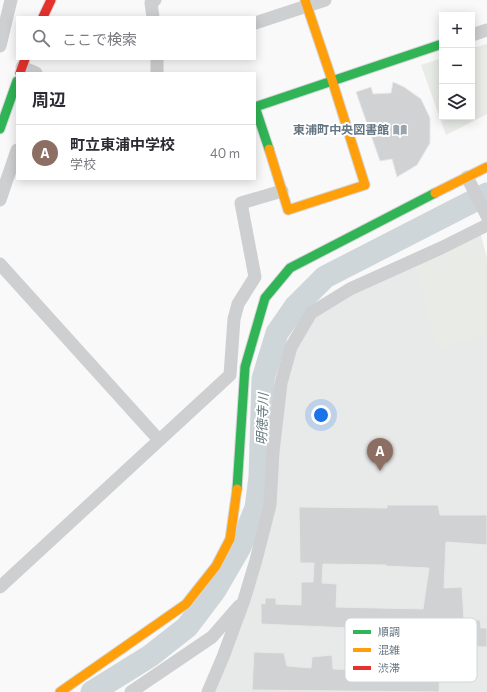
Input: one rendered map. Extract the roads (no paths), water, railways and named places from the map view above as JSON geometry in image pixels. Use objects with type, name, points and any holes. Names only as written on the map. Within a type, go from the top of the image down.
[{"type":"street","points":[[0,46],[11,0]]},
{"type":"street","points":[[43,16],[51,0]]},
{"type":"street","points":[[153,16],[151,3],[155,0]]},
{"type":"street","points":[[256,23],[306,3],[325,0]]},
{"type":"street","points":[[256,110],[288,210],[365,185],[306,3]]},
{"type":"street","points":[[475,34],[487,30]]},
{"type":"street","points":[[256,107],[439,45]]},
{"type":"street","points":[[157,60],[157,72]]},
{"type":"street","points":[[23,66],[34,72]]},
{"type":"street","points":[[0,129],[16,84]]},
{"type":"street","points":[[0,200],[16,153]]},
{"type":"street","points":[[60,692],[186,604],[216,566],[230,538],[238,485],[245,367],[266,298],[290,268],[487,167]]},
{"type":"street","points":[[467,177],[487,216]]},
{"type":"street","points":[[0,587],[230,375],[234,319],[238,304],[255,277],[241,203],[282,191]]},
{"type":"street","points":[[208,692],[223,657],[244,600],[256,560],[270,505],[273,452],[281,384],[291,348],[311,313],[350,289],[442,248],[487,225]]},
{"type":"street","points":[[0,264],[159,440]]},
{"type":"street","points":[[131,692],[212,637],[244,600]]},
{"type":"waterway","name":"明徳寺川","points":[[92,692],[150,656],[187,627],[215,590],[240,547],[256,508],[260,477],[263,379],[277,333],[295,307],[325,277],[487,194]]},
{"type":"place","name":"東浦町中央図書館","points":[[400,130]]},
{"type":"place","name":"町立東浦中学校","points":[[380,471]]}]
